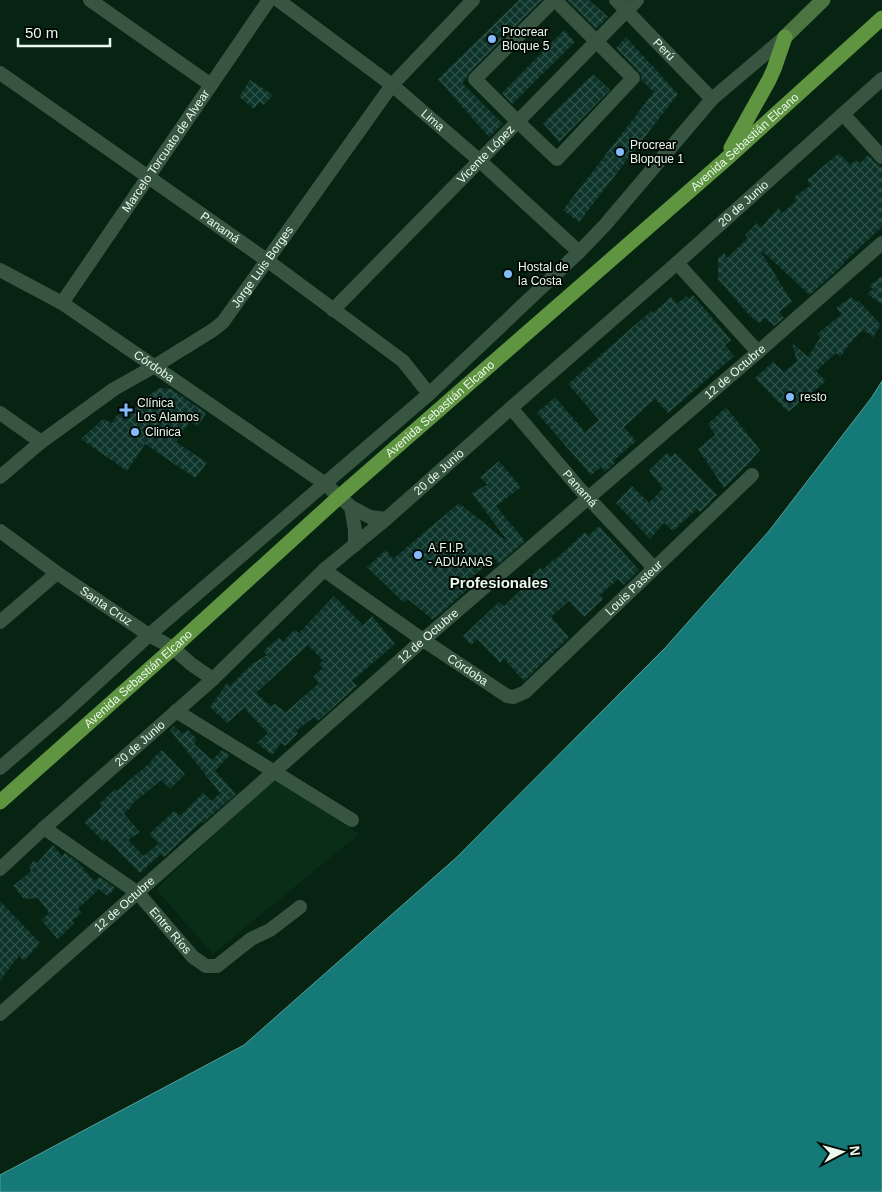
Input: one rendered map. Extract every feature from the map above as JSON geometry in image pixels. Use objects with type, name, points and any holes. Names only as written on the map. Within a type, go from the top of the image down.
[{"type":"main road","name":"Avenida Sebastián Elcano","points":[[0,802],[339,497],[724,161],[882,18]]},
{"type":"main road","points":[[724,161],[769,80],[784,37]]},
{"type":"street","points":[[90,0],[211,85]]},
{"type":"street","name":"Marcelo Torcuato de Alvear","points":[[62,303],[269,0]]},
{"type":"street","name":"Lima","points":[[278,0],[392,85],[480,161],[580,252]]},
{"type":"street","name":"Jorge Luis Borges","points":[[0,478],[41,442],[114,389],[155,366],[223,322],[392,85],[473,0]]},
{"type":"street","points":[[554,0],[596,41],[632,78],[557,159],[475,79],[554,0]]},
{"type":"street","name":"Perú","points":[[616,0],[632,5],[712,99]]},
{"type":"street","points":[[0,768],[65,712],[148,635],[429,394],[580,252],[712,99],[784,37],[823,0]]},
{"type":"street","name":"Vicente López","points":[[333,310],[632,5]]},
{"type":"street","name":"Panamá","points":[[0,73],[268,261],[403,361],[429,394]]},
{"type":"street","name":"20 de Junio","points":[[0,869],[213,679],[324,570],[386,519],[510,408],[678,263],[882,79]]},
{"type":"street","points":[[843,114],[882,157]]},
{"type":"street","name":"12 de Octubre","points":[[0,1014],[423,640],[882,243]]},
{"type":"street","points":[[678,263],[758,352]]},
{"type":"street","name":"Córdoba","points":[[0,270],[62,303],[324,484],[351,507],[370,517],[386,519]]},
{"type":"street","name":"Panamá","points":[[510,408],[587,498],[654,567]]},
{"type":"street","points":[[0,413],[41,442]]},
{"type":"street","name":"Louis Pasteur","points":[[514,697],[524,692],[752,475]]},
{"type":"street","points":[[351,507],[355,530],[355,545]]},
{"type":"street","name":"Santa Cruz","points":[[0,530],[57,573],[148,635],[173,648],[191,664],[213,679]]},
{"type":"street","name":"Córdoba","points":[[324,570],[423,640],[507,696],[514,697]]},
{"type":"street","points":[[0,622],[57,573]]},
{"type":"street","points":[[176,711],[352,820]]},
{"type":"street","name":"Entre Ríos","points":[[44,828],[138,893],[194,956],[206,966],[217,966],[300,907]]},
{"type":"shaded area","points":[[274,779],[359,834],[213,954],[156,889]]},
{"type":"water","points":[[882,381],[882,1192],[0,1192],[0,1175],[244,1045],[457,857],[665,648],[769,531],[872,397]]},
{"type":"building","name":"Procrear Bloque 5","points":[[519,0],[542,0],[469,73],[462,83],[503,124],[489,137],[438,79]]},
{"type":"building","points":[[567,0],[589,0],[608,17],[596,29]]},
{"type":"building","points":[[564,30],[575,42],[512,104],[502,93]]},
{"type":"building","name":"Procrear Blopque 1","points":[[626,37],[678,94],[579,222],[563,210],[654,92],[641,80],[642,76],[639,72],[616,48]]},
{"type":"building","points":[[593,74],[610,90],[559,142],[543,123]]},
{"type":"building","points":[[250,80],[273,95],[264,105],[259,102],[254,109],[239,97]]},
{"type":"building","points":[[839,153],[850,165],[856,160],[860,163],[868,155],[882,167],[882,227],[810,295],[762,251],[792,302],[779,312],[784,318],[774,326],[765,318],[759,323],[749,315],[718,279],[718,258],[724,253],[727,258],[748,238],[745,235],[757,223],[761,228],[778,208],[782,213],[796,201],[794,197],[811,185],[807,180]]},
{"type":"building","points":[[882,276],[882,304],[867,294],[873,289],[869,286]]},
{"type":"building","points":[[693,295],[731,340],[725,345],[734,356],[668,413],[655,399],[624,427],[636,441],[613,461],[615,463],[605,472],[601,467],[591,475],[537,413],[555,397],[585,432],[599,420],[568,384],[651,311],[653,313],[671,297],[677,304],[686,296],[689,299]]},
{"type":"building","points":[[851,297],[857,302],[859,301],[881,325],[873,337],[863,330],[840,357],[836,353],[816,371],[826,381],[788,412],[755,378],[773,362],[784,372],[797,361],[792,343],[808,357],[820,338],[817,334],[842,314],[836,308]]},
{"type":"building","name":"Clinica","points":[[160,388],[171,389],[206,413],[198,426],[190,421],[176,442],[207,463],[195,478],[145,444],[127,471],[81,439],[103,419],[112,423],[123,406],[132,412],[141,400]]},
{"type":"building","points":[[726,407],[760,450],[724,488],[698,449],[715,435],[708,424]]},
{"type":"building","points":[[667,453],[671,457],[675,453],[717,495],[700,512],[697,509],[673,531],[664,523],[650,539],[616,503],[632,486],[649,503],[663,488],[649,471]]},
{"type":"building","name":"A.F.I.P. - ADUANAS","points":[[499,461],[521,487],[496,506],[525,541],[499,564],[494,558],[466,582],[469,588],[433,620],[409,600],[403,602],[367,567],[386,550],[393,559],[459,503],[505,540],[472,493],[487,485],[480,477]]},
{"type":"building","points":[[599,526],[639,570],[624,585],[618,579],[600,595],[603,599],[584,617],[569,601],[551,617],[569,637],[524,681],[504,659],[500,663],[477,639],[471,645],[463,636],[499,602],[504,606],[533,578],[531,576],[540,568],[542,570],[556,559],[585,532],[588,536]]},
{"type":"building","points":[[334,596],[363,625],[372,616],[395,644],[352,681],[357,686],[318,721],[314,717],[296,731],[298,733],[285,746],[281,743],[272,755],[257,743],[268,733],[244,708],[227,723],[210,707],[227,683],[230,686],[252,664],[267,655],[263,651],[279,638],[283,642],[294,630],[299,633]],"holes":[[[308,645],[323,661],[319,664],[323,668],[313,677],[319,683],[286,712],[275,704],[270,706],[256,693]]]},
{"type":"building","points":[[174,726],[183,734],[188,730],[197,739],[194,744],[212,760],[222,750],[230,755],[215,771],[236,794],[203,823],[202,821],[164,857],[161,854],[140,873],[106,839],[104,842],[84,822],[102,807],[99,804],[115,789],[117,791],[162,750],[185,774],[170,789],[161,780],[131,805],[124,814],[140,832],[128,840],[144,856],[159,843],[149,834],[174,811],[180,816],[203,793],[211,801],[220,793],[170,730]]},
{"type":"building","points":[[53,845],[62,856],[65,853],[77,861],[94,881],[100,877],[116,888],[107,896],[99,889],[78,909],[82,913],[72,921],[74,924],[58,939],[41,920],[49,913],[38,898],[24,899],[13,886],[31,871],[29,866],[34,860],[37,863]]},
{"type":"building","points":[[0,901],[40,943],[24,961],[19,956],[0,980]]},
{"type":"place","name":"Procrear Bloque 5","points":[[492,39]]},
{"type":"place","name":"Procrear Blopque 1","points":[[620,152]]},
{"type":"place","name":"Hostal de la Costa","points":[[508,274]]},
{"type":"place","name":"resto","points":[[790,397]]},
{"type":"place","name":"Clínica Los Alamos","points":[[126,410]]},
{"type":"place","name":"Clinica","points":[[135,432]]},
{"type":"place","name":"A.F.I.P. - ADUANAS","points":[[418,555]]},
{"type":"district","name":"Profesionales","points":[[499,583]]}]
